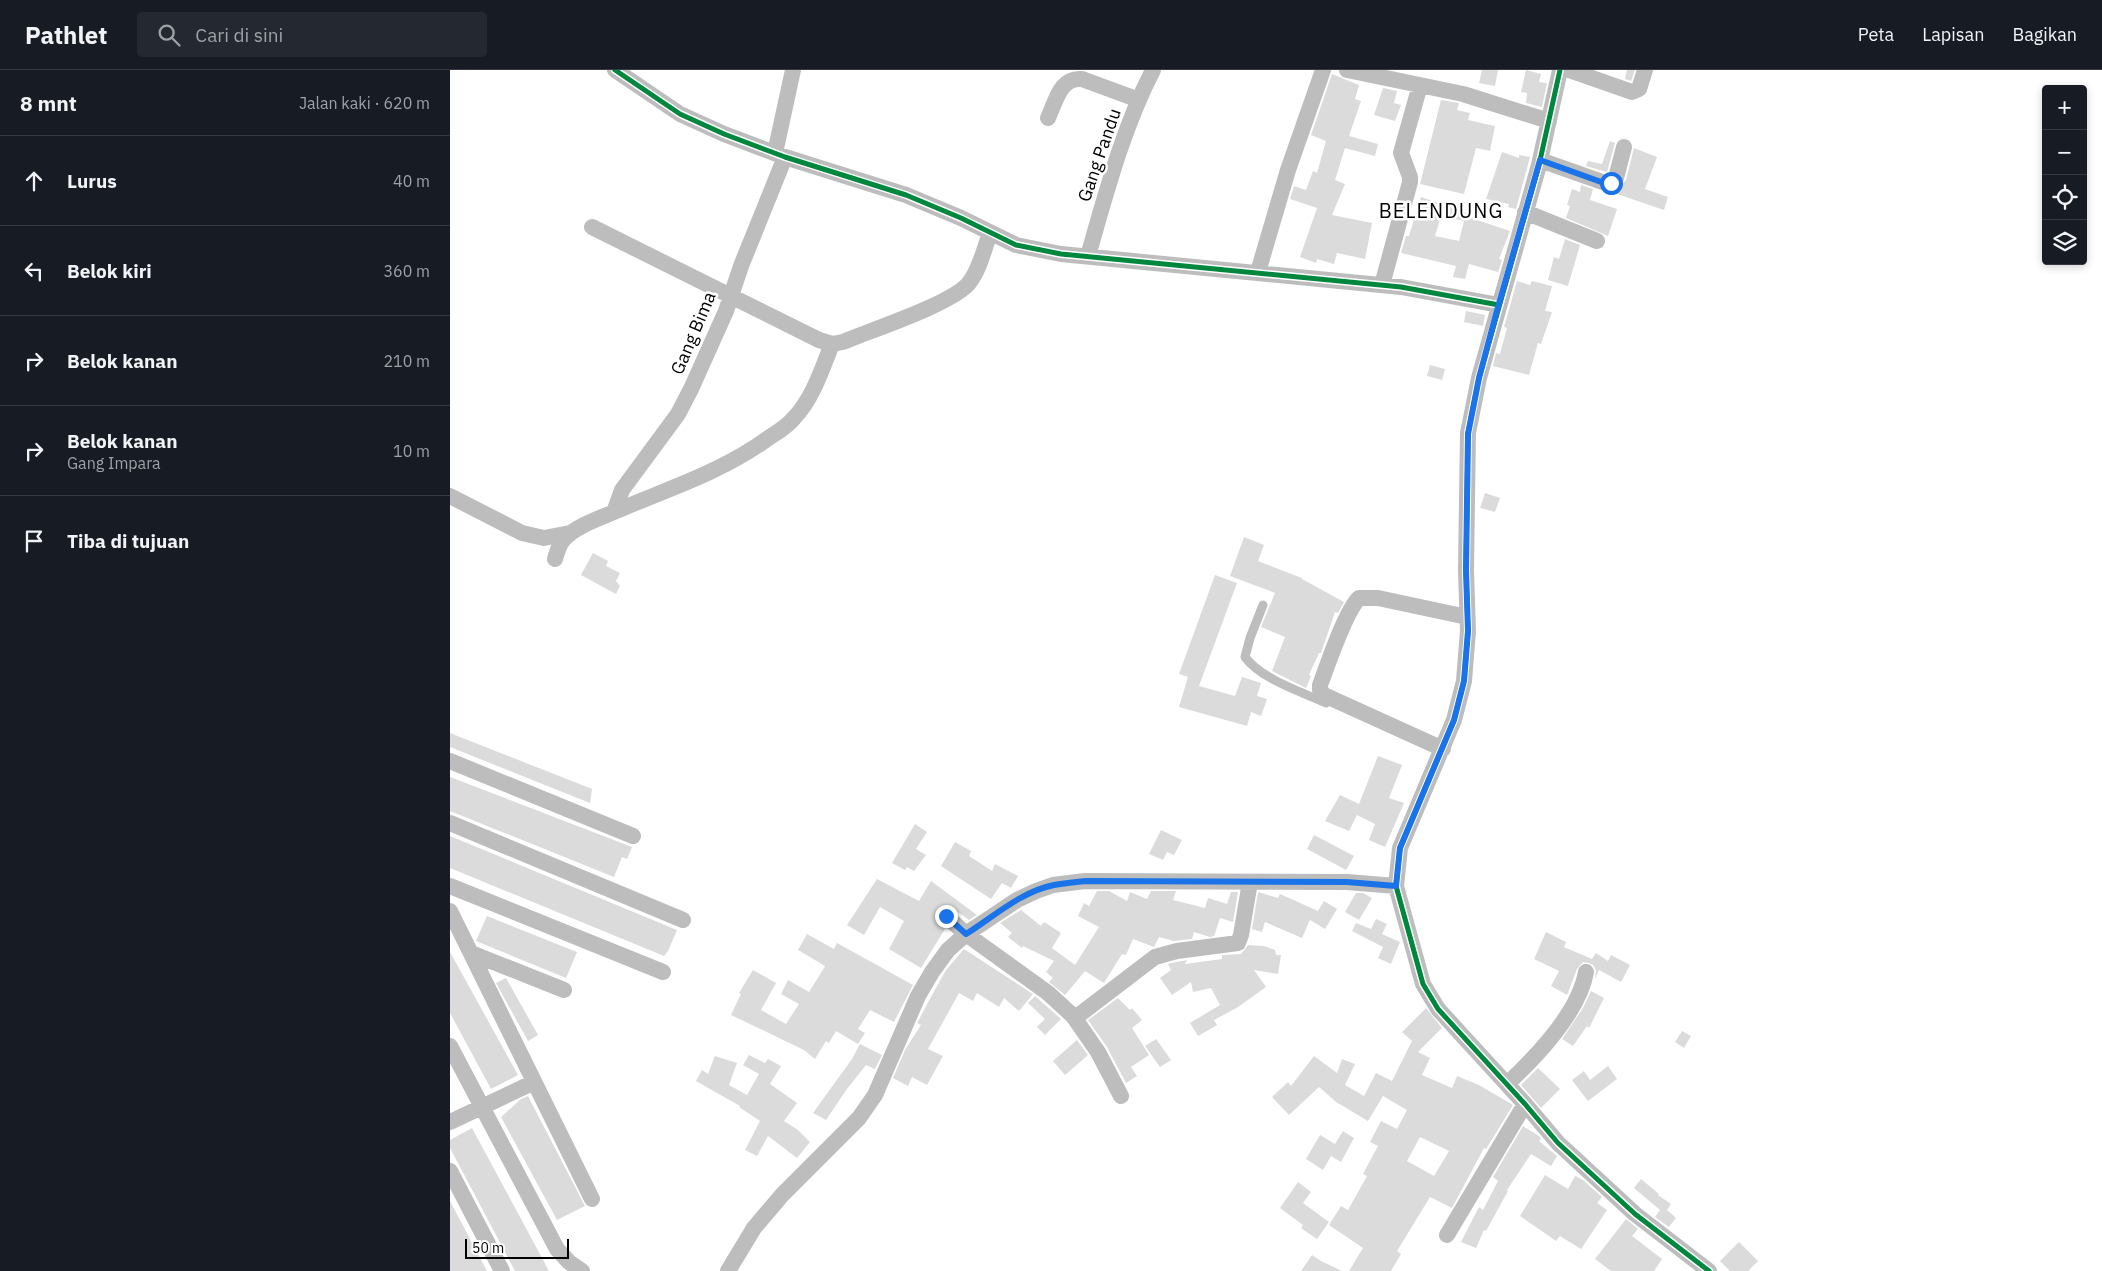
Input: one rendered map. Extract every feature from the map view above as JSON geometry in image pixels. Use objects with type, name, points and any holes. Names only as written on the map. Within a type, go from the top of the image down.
[{"type":"street","points":[[615,70],[680,114],[780,155],[906,196],[1016,246],[1088,256],[1382,285],[1499,305]]},
{"type":"street","name":"Gang Bima","points":[[614,512],[622,490],[678,414],[731,298],[780,155],[793,70]]},
{"type":"street","name":"Gang Pandu","points":[[1088,256],[1116,159],[1153,70]]},
{"type":"street","points":[[1258,272],[1288,170],[1323,70]]},
{"type":"street","points":[[1347,70],[1463,94],[1549,121]]},
{"type":"street","points":[[1560,70],[1540,160],[1479,378],[1468,434],[1466,570],[1468,617],[1464,681],[1454,720],[1400,848],[1396,886],[1423,984],[1438,1009],[1558,1143],[1635,1214],[1709,1271]]},
{"type":"street","points":[[1569,70],[1632,92],[1639,89],[1645,70]]},
{"type":"street","points":[[1048,118],[1063,86],[1068,80],[1074,78],[1082,79],[1139,100]]},
{"type":"street","points":[[1382,285],[1410,182],[1410,176],[1401,153],[1420,85]]},
{"type":"street","points":[[1540,160],[1608,184],[1616,178],[1624,147]]},
{"type":"street","points":[[1525,212],[1598,241]]},
{"type":"street","points":[[592,227],[731,298],[819,340],[832,344],[843,342],[913,314],[965,288],[976,271],[990,233]]},
{"type":"street","points":[[450,496],[531,536],[544,538],[570,533],[614,512],[666,492],[735,461],[779,431],[794,419],[806,402],[819,377],[832,344]]},
{"type":"street","points":[[555,560],[559,546],[570,533]]},
{"type":"street","points":[[1441,752],[1324,695],[1320,690],[1320,685],[1347,618],[1354,603],[1359,598],[1378,598],[1468,617]]},
{"type":"street","points":[[450,761],[633,836]]},
{"type":"street","points":[[450,823],[683,920]]},
{"type":"street","points":[[728,1271],[754,1228],[782,1195],[859,1118],[878,1089],[918,996],[948,950],[966,934],[1017,900],[1053,885],[1086,881],[1347,882],[1396,886]]},
{"type":"street","points":[[1074,1018],[1155,957],[1177,951],[1229,946],[1239,943],[1250,882]]},
{"type":"street","points":[[450,886],[663,972]]},
{"type":"street","points":[[450,910],[531,1083],[592,1199]]},
{"type":"street","points":[[946,916],[966,934],[1048,993],[1074,1018],[1098,1052],[1121,1096]]},
{"type":"street","points":[[471,953],[564,990]]},
{"type":"street","points":[[1507,1084],[1534,1059],[1567,1014],[1581,989],[1586,972]]},
{"type":"street","points":[[450,1046],[557,1249],[569,1262],[582,1271]]},
{"type":"street","points":[[450,1122],[531,1083]]},
{"type":"street","points":[[1447,1235],[1525,1104]]},
{"type":"street","points":[[450,1171],[502,1271]]},
{"type":"lane","points":[[1263,605],[1245,657],[1250,664],[1282,683],[1441,752]]},
{"type":"building","points":[[1482,70],[1498,70],[1495,86],[1479,83]]},
{"type":"building","points":[[1526,70],[1541,74],[1539,82],[1547,83],[1542,107],[1526,103],[1527,93],[1521,92]]},
{"type":"building","points":[[1627,70],[1635,70],[1631,81],[1625,79]]},
{"type":"building","points":[[1332,74],[1359,85],[1355,99],[1361,101],[1349,136],[1378,144],[1375,156],[1345,148],[1335,180],[1345,184],[1332,215],[1372,223],[1365,259],[1337,253],[1334,264],[1317,259],[1316,263],[1300,257],[1317,208],[1290,199],[1294,186],[1306,190],[1313,171],[1317,173],[1326,141],[1311,135]]},
{"type":"building","points":[[1383,88],[1397,91],[1394,103],[1401,105],[1395,121],[1374,115]]},
{"type":"building","points":[[1441,100],[1459,103],[1457,110],[1470,113],[1468,120],[1495,126],[1490,151],[1476,148],[1464,194],[1420,184]]},
{"type":"building","points":[[1610,141],[1615,143],[1607,172],[1586,166],[1588,161],[1602,164]]},
{"type":"building","points":[[1634,148],[1657,157],[1645,189],[1668,197],[1664,210],[1614,193],[1626,180]]},
{"type":"building","points":[[1502,152],[1519,158],[1519,155],[1530,157],[1516,209],[1508,207],[1509,204],[1486,199]]},
{"type":"building","points":[[1581,185],[1593,189],[1590,200],[1617,209],[1608,236],[1566,218],[1570,206],[1567,205],[1572,189],[1580,192]]},
{"type":"building","points":[[1421,197],[1472,215],[1471,218],[1510,231],[1499,259],[1502,260],[1498,272],[1469,264],[1465,279],[1453,277],[1456,266],[1401,253],[1406,236],[1409,236]],"holes":[[[1441,216],[1464,221],[1459,241],[1435,236]]]},
{"type":"building","points":[[1565,239],[1580,245],[1568,286],[1548,280],[1554,257],[1559,259]]},
{"type":"building","points":[[1517,281],[1530,285],[1532,281],[1552,286],[1545,311],[1552,312],[1541,344],[1538,343],[1529,375],[1493,366],[1496,353],[1500,354],[1507,328],[1504,327]]},
{"type":"building","points":[[1466,311],[1485,315],[1483,326],[1464,322]]},
{"type":"building","points":[[1430,365],[1445,369],[1442,380],[1427,376]]},
{"type":"building","points":[[1485,493],[1500,498],[1495,512],[1480,508]]},
{"type":"building","points":[[1244,537],[1264,545],[1258,561],[1302,578],[1344,602],[1338,613],[1335,612],[1321,653],[1319,653],[1309,675],[1311,676],[1306,688],[1272,671],[1285,637],[1261,627],[1275,593],[1230,576]]},
{"type":"building","points":[[593,553],[608,561],[606,566],[620,573],[616,581],[620,586],[616,594],[581,575]]},
{"type":"building","points":[[1215,575],[1237,583],[1199,686],[1235,696],[1242,677],[1261,683],[1257,696],[1267,699],[1261,716],[1251,712],[1247,726],[1179,707],[1188,677],[1179,674]]},
{"type":"building","points":[[450,733],[592,789],[590,803],[450,747]]},
{"type":"building","points":[[1378,756],[1402,765],[1389,798],[1404,803],[1385,847],[1369,840],[1375,824],[1357,815],[1349,831],[1325,821],[1340,795],[1359,804]]},
{"type":"building","points":[[450,777],[632,847],[627,859],[622,857],[614,877],[450,811]]},
{"type":"building","points":[[915,824],[927,832],[916,849],[926,855],[914,871],[907,867],[905,870],[892,863]]},
{"type":"building","points":[[1161,830],[1182,840],[1174,855],[1167,852],[1163,860],[1149,854]]},
{"type":"building","points":[[1314,835],[1354,856],[1346,870],[1307,849]]},
{"type":"building","points":[[450,836],[677,930],[668,951],[664,956],[450,868]]},
{"type":"building","points":[[955,842],[971,851],[969,856],[992,871],[995,864],[1018,876],[1011,888],[1002,883],[991,899],[941,866]]},
{"type":"building","points":[[877,879],[919,901],[931,881],[977,915],[969,920],[949,906],[939,909],[936,919],[945,929],[921,968],[889,949],[904,921],[880,907],[864,935],[847,925]]},
{"type":"building","points":[[1097,891],[1109,891],[1127,901],[1130,892],[1147,899],[1151,891],[1176,891],[1173,900],[1205,908],[1208,898],[1227,904],[1231,892],[1238,892],[1233,922],[1220,918],[1214,936],[1210,937],[1194,932],[1192,939],[1174,941],[1159,937],[1154,947],[1133,939],[1126,955],[1122,954],[1104,983],[1085,971],[1065,995],[1049,982],[1053,978],[1046,972],[1054,961],[1023,946],[1022,948],[1008,937],[1012,933],[1000,923],[1021,910],[1041,926],[1044,922],[1061,933],[1052,948],[1075,965],[1099,927],[1078,916],[1084,903],[1089,906]]},
{"type":"building","points":[[1258,892],[1278,898],[1280,894],[1318,911],[1324,901],[1337,909],[1325,929],[1310,920],[1302,938],[1265,922],[1262,932],[1252,929]]},
{"type":"building","points":[[1356,893],[1363,893],[1372,898],[1359,920],[1345,912]]},
{"type":"building","points":[[487,916],[577,952],[566,978],[476,941]]},
{"type":"building","points":[[1376,919],[1387,924],[1382,934],[1400,942],[1391,964],[1378,958],[1383,947],[1352,931],[1356,923],[1371,929]]},
{"type":"building","points":[[1546,932],[1566,942],[1564,947],[1592,959],[1596,953],[1608,961],[1611,955],[1630,965],[1621,982],[1599,970],[1595,979],[1596,970],[1593,965],[1583,962],[1577,969],[1567,995],[1551,986],[1559,971],[1534,959]]},
{"type":"building","points":[[807,934],[834,949],[837,943],[913,985],[894,1022],[870,1010],[858,1029],[865,1033],[858,1044],[836,1031],[829,1043],[826,1041],[815,1059],[804,1050],[731,1015],[741,994],[739,993],[753,970],[776,983],[761,1010],[786,1024],[799,1004],[781,994],[788,980],[809,992],[825,966],[798,950]]},
{"type":"building","points":[[1248,945],[1264,946],[1275,950],[1276,955],[1281,955],[1278,974],[1254,970],[1266,987],[1238,1007],[1214,1020],[1217,1025],[1198,1036],[1190,1023],[1220,1005],[1211,988],[1193,992],[1191,982],[1172,995],[1160,978],[1171,970],[1168,964],[1187,960],[1185,964],[1222,959],[1222,955],[1241,954]]},
{"type":"building","points":[[964,949],[1033,994],[1019,1011],[1004,998],[999,1007],[977,993],[973,1001],[959,993],[928,1049],[943,1056],[927,1085],[912,1077],[908,1086],[893,1078],[905,1050],[921,1025],[917,1023],[932,995],[946,970]]},
{"type":"building","points":[[450,952],[518,1075],[491,1089],[450,1013]]},
{"type":"building","points":[[506,978],[538,1035],[528,1041],[496,983]]},
{"type":"building","points":[[1591,991],[1604,998],[1589,1028],[1587,1026],[1573,1046],[1562,1039],[1583,1008]]},
{"type":"building","points":[[1035,996],[1061,1019],[1045,1035],[1037,1027],[1045,1019],[1028,1003]]},
{"type":"building","points":[[1118,998],[1130,1010],[1132,1008],[1142,1020],[1132,1028],[1149,1055],[1131,1067],[1137,1076],[1126,1083],[1107,1047],[1088,1020]]},
{"type":"building","points":[[1426,1008],[1442,1028],[1418,1052],[1430,1058],[1422,1075],[1452,1088],[1457,1076],[1479,1085],[1513,1105],[1486,1149],[1484,1148],[1452,1208],[1430,1197],[1397,1251],[1401,1254],[1391,1271],[1349,1271],[1363,1248],[1329,1225],[1341,1206],[1348,1210],[1367,1176],[1363,1174],[1378,1146],[1370,1142],[1381,1121],[1397,1129],[1407,1110],[1383,1096],[1368,1121],[1336,1102],[1319,1087],[1289,1115],[1272,1097],[1288,1082],[1291,1086],[1314,1056],[1337,1073],[1342,1059],[1355,1064],[1345,1085],[1364,1096],[1376,1073],[1392,1081],[1412,1041],[1402,1032]],"holes":[[[1420,1137],[1449,1151],[1434,1176],[1407,1161]]]},
{"type":"building","points":[[1682,1031],[1691,1036],[1684,1048],[1675,1042]]},
{"type":"building","points":[[1156,1039],[1171,1060],[1160,1067],[1145,1046]]},
{"type":"building","points":[[1077,1040],[1088,1055],[1065,1075],[1053,1061]]},
{"type":"building","points":[[860,1044],[882,1055],[875,1069],[866,1065],[826,1120],[813,1113],[852,1059]]},
{"type":"building","points":[[749,1055],[765,1063],[768,1059],[781,1066],[770,1084],[797,1103],[784,1121],[798,1130],[810,1142],[797,1158],[768,1136],[757,1156],[745,1150],[760,1121],[740,1106],[696,1081],[702,1070],[708,1074],[715,1056],[737,1063],[729,1085],[747,1095],[759,1074],[743,1065]]},
{"type":"building","points":[[1608,1066],[1617,1079],[1588,1101],[1572,1080],[1584,1071],[1590,1080]]},
{"type":"building","points":[[1538,1068],[1560,1089],[1541,1108],[1521,1085]]},
{"type":"building","points":[[528,1096],[585,1206],[557,1220],[501,1117],[521,1099]]},
{"type":"building","points":[[1523,1126],[1539,1136],[1541,1139],[1539,1141],[1557,1156],[1551,1166],[1531,1154],[1507,1190],[1476,1248],[1461,1242],[1479,1207],[1483,1210],[1498,1181],[1493,1177]]},
{"type":"building","points":[[472,1128],[549,1271],[515,1271],[450,1148],[450,1140]]},
{"type":"building","points":[[1343,1131],[1354,1138],[1341,1162],[1331,1156],[1323,1170],[1306,1159],[1320,1135],[1335,1144]]},
{"type":"building","points":[[1545,1175],[1568,1189],[1575,1176],[1583,1180],[1602,1197],[1597,1203],[1607,1210],[1581,1249],[1560,1236],[1556,1241],[1520,1216]]},
{"type":"building","points":[[1641,1179],[1671,1204],[1667,1210],[1676,1218],[1669,1227],[1655,1217],[1660,1210],[1634,1188]]},
{"type":"building","points":[[1298,1182],[1311,1192],[1303,1203],[1329,1222],[1317,1239],[1301,1228],[1303,1225],[1280,1208]]},
{"type":"building","points":[[450,1201],[487,1271],[450,1271]]},
{"type":"building","points":[[1626,1219],[1638,1229],[1632,1236],[1662,1259],[1654,1271],[1611,1271],[1595,1259]]},
{"type":"building","points":[[1739,1242],[1758,1261],[1748,1271],[1730,1271],[1720,1261]]},
{"type":"building","points":[[1312,1255],[1321,1261],[1342,1271],[1301,1271]]},
{"type":"cycle path","points":[[615,70],[680,114],[724,134],[785,157],[906,195],[961,218],[1016,245],[1061,254],[1401,287],[1499,305]]},
{"type":"cycle path","points":[[1560,70],[1539,165],[1479,378],[1468,433],[1466,570],[1468,631],[1464,681],[1454,720],[1400,848],[1396,886],[1423,984],[1438,1009],[1558,1143],[1635,1214],[1709,1271]]},
{"type":"district","name":"BELENDUNG","points":[[1441,210]]},
{"type":"route","points":[[946,916],[966,934],[1017,900],[1036,891],[1053,885],[1086,881],[1150,883],[1347,882],[1396,886],[1400,848],[1422,800],[1454,720],[1464,681],[1468,631],[1466,570],[1468,434],[1479,378],[1540,160],[1604,183],[1611,183]]}]
